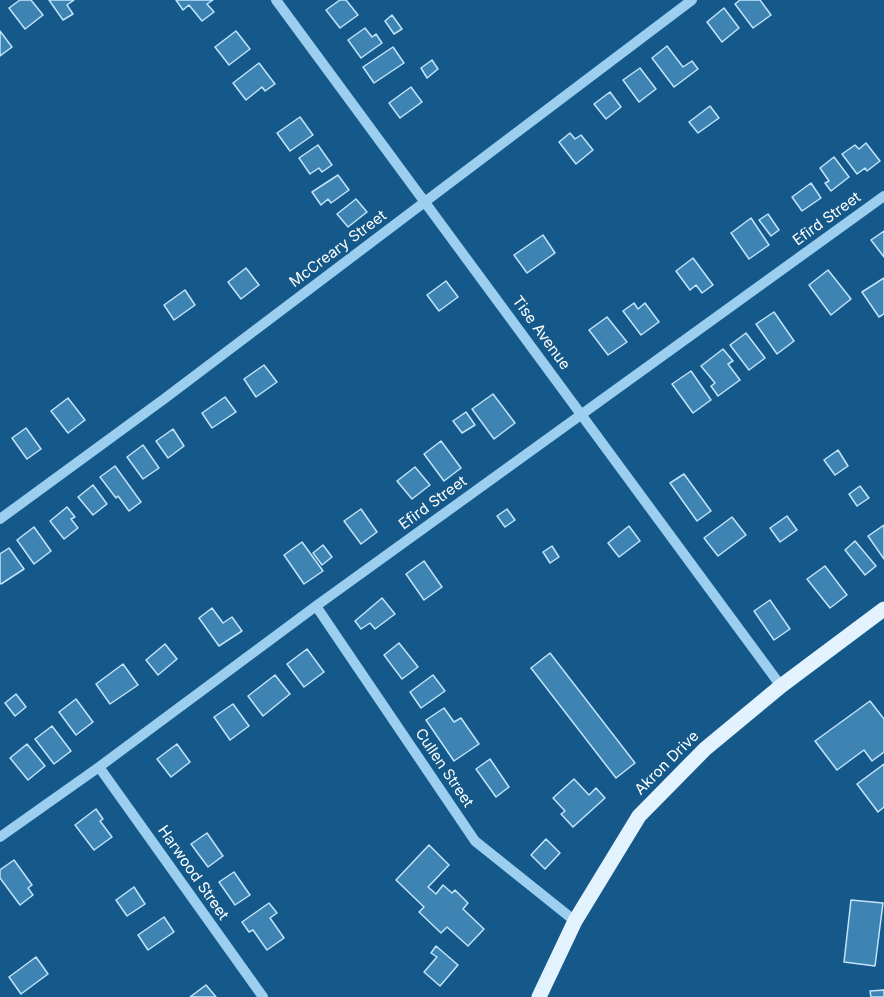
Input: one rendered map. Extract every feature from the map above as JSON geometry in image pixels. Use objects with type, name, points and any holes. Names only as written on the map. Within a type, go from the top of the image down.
[{"type":"main road","name":"Akron Drive","points":[[539,997],[575,921],[639,816],[705,749],[781,686],[884,609]]},
{"type":"street","name":"Tise Avenue","points":[[276,0],[781,686]]},
{"type":"street","name":"McCreary Street","points":[[0,519],[164,399],[692,0]]},
{"type":"street","name":"Efird Street","points":[[0,837],[884,196]]},
{"type":"street","name":"Cullen Street","points":[[316,606],[475,841],[575,921]]},
{"type":"street","name":"Harwood Street","points":[[99,767],[263,997]]},
{"type":"building","points":[[20,0],[31,0],[43,15],[25,29],[9,8]]},
{"type":"building","points":[[49,0],[74,0],[67,5],[73,14],[63,20]]},
{"type":"building","points":[[176,0],[213,0],[207,4],[214,12],[202,21],[189,5],[183,10]]},
{"type":"building","points":[[340,0],[346,0],[358,15],[340,28],[326,10]]},
{"type":"building","points":[[740,0],[760,0],[771,15],[753,28],[735,4]]},
{"type":"building","points":[[724,8],[739,28],[722,42],[707,22]]},
{"type":"building","points":[[392,15],[402,29],[394,34],[385,21]]},
{"type":"building","points":[[365,28],[372,37],[376,34],[382,43],[361,58],[348,40]]},
{"type":"building","points":[[0,31],[12,47],[0,56]]},
{"type":"building","points":[[236,31],[250,49],[229,65],[215,47]]},
{"type":"building","points":[[667,46],[683,67],[692,61],[698,69],[674,87],[652,58]]},
{"type":"building","points":[[393,47],[404,63],[374,83],[363,67]]},
{"type":"building","points":[[432,60],[438,69],[427,78],[421,68]]},
{"type":"building","points":[[259,63],[275,84],[265,91],[262,87],[246,100],[233,83]]},
{"type":"building","points":[[640,68],[656,89],[639,102],[623,80]]},
{"type":"building","points":[[411,87],[422,102],[400,118],[389,103]]},
{"type":"building","points":[[610,92],[621,107],[606,119],[594,104]]},
{"type":"building","points":[[710,106],[719,118],[698,133],[689,122]]},
{"type":"building","points":[[300,117],[313,135],[290,151],[277,133]]},
{"type":"building","points":[[570,133],[575,139],[581,135],[593,150],[576,164],[559,142]]},
{"type":"building","points":[[866,143],[880,161],[867,171],[865,168],[857,174],[842,154],[855,145],[859,149]]},
{"type":"building","points":[[318,145],[332,165],[322,172],[319,168],[310,174],[299,158]]},
{"type":"building","points":[[834,157],[849,177],[831,191],[825,183],[829,181],[820,168]]},
{"type":"building","points":[[338,175],[349,190],[331,203],[328,199],[321,205],[312,192]]},
{"type":"building","points":[[811,183],[821,198],[802,211],[792,197]]},
{"type":"building","points":[[356,199],[367,212],[348,227],[337,214]]},
{"type":"building","points":[[768,214],[779,230],[771,236],[759,220]]},
{"type":"building","points":[[751,218],[769,245],[749,259],[731,233]]},
{"type":"building","points":[[884,231],[884,257],[871,240]]},
{"type":"building","points":[[543,235],[555,253],[527,273],[514,255]]},
{"type":"building","points":[[693,258],[713,285],[702,293],[696,285],[690,290],[676,271]]},
{"type":"building","points":[[246,268],[259,285],[241,299],[228,282]]},
{"type":"building","points":[[828,270],[851,299],[831,315],[809,285]]},
{"type":"building","points":[[884,278],[884,314],[879,317],[862,292]]},
{"type":"building","points":[[446,281],[458,297],[439,311],[427,295]]},
{"type":"building","points":[[185,290],[195,305],[174,320],[164,305]]},
{"type":"building","points":[[634,303],[638,309],[645,303],[659,322],[641,335],[623,311]]},
{"type":"building","points":[[774,312],[794,341],[777,354],[756,324]]},
{"type":"building","points":[[607,317],[627,342],[608,355],[589,330]]},
{"type":"building","points":[[746,333],[765,358],[749,370],[730,345]]},
{"type":"building","points":[[723,349],[733,361],[728,364],[740,380],[718,396],[711,386],[715,383],[701,366]]},
{"type":"building","points":[[264,365],[277,382],[256,397],[244,379]]},
{"type":"building","points":[[691,371],[711,400],[693,413],[672,384]]},
{"type":"building","points":[[493,394],[515,423],[494,439],[472,409]]},
{"type":"building","points":[[225,397],[236,412],[212,428],[202,413]]},
{"type":"building","points":[[68,398],[85,420],[68,433],[51,411]]},
{"type":"building","points":[[466,412],[475,425],[462,433],[453,421]]},
{"type":"building","points":[[26,428],[41,449],[27,459],[12,438]]},
{"type":"building","points":[[173,429],[184,446],[168,458],[156,441]]},
{"type":"building","points":[[441,441],[461,468],[444,481],[424,454]]},
{"type":"building","points":[[143,445],[159,468],[143,479],[127,457]]},
{"type":"building","points":[[838,450],[848,466],[835,475],[824,460]]},
{"type":"building","points":[[115,466],[141,502],[129,511],[100,477]]},
{"type":"building","points":[[415,467],[430,485],[412,499],[397,481]]},
{"type":"building","points":[[684,474],[711,511],[697,521],[670,483]]},
{"type":"building","points":[[93,485],[107,504],[93,515],[78,497]]},
{"type":"building","points":[[860,486],[869,498],[857,506],[849,494]]},
{"type":"building","points":[[67,507],[75,517],[71,519],[78,528],[64,539],[50,521]]},
{"type":"building","points":[[361,509],[377,532],[361,544],[344,521]]},
{"type":"building","points":[[507,509],[515,520],[505,527],[497,516]]},
{"type":"building","points":[[787,516],[797,530],[780,542],[770,528]]},
{"type":"building","points":[[732,517],[746,535],[718,556],[704,538]]},
{"type":"building","points":[[884,525],[884,559],[868,536]]},
{"type":"building","points":[[629,526],[640,541],[619,557],[608,543]]},
{"type":"building","points":[[34,527],[51,551],[34,564],[17,540]]},
{"type":"building","points":[[855,541],[876,566],[865,575],[845,550]]},
{"type":"building","points":[[302,542],[323,571],[304,584],[284,555]]},
{"type":"building","points":[[323,545],[332,557],[322,565],[313,553]]},
{"type":"building","points":[[552,546],[559,557],[550,563],[543,552]]},
{"type":"building","points":[[9,548],[24,569],[1,584],[0,554]]},
{"type":"building","points":[[424,561],[442,587],[424,600],[406,574]]},
{"type":"building","points":[[825,566],[847,595],[830,608],[807,579]]},
{"type":"building","points":[[382,598],[395,614],[375,629],[370,623],[361,629],[355,621]]},
{"type":"building","points":[[770,600],[790,629],[774,640],[754,611]]},
{"type":"building","points":[[212,608],[223,623],[232,617],[242,631],[219,646],[199,618]]},
{"type":"building","points":[[399,643],[418,667],[402,679],[384,655]]},
{"type":"building","points":[[165,644],[177,659],[158,675],[146,660]]},
{"type":"building","points":[[307,649],[324,672],[304,687],[287,664]]},
{"type":"building","points":[[550,653],[635,763],[616,778],[531,668]]},
{"type":"building","points":[[123,664],[138,685],[110,704],[96,684]]},
{"type":"building","points":[[275,675],[290,694],[263,716],[248,696]]},
{"type":"building","points":[[433,675],[445,691],[421,708],[410,692]]},
{"type":"building","points":[[16,694],[26,707],[15,716],[5,703]]},
{"type":"building","points":[[76,699],[93,722],[76,735],[59,712]]},
{"type":"building","points":[[870,701],[884,719],[884,752],[872,761],[864,750],[837,770],[815,741]]},
{"type":"building","points":[[233,704],[249,726],[230,740],[214,717]]},
{"type":"building","points":[[444,708],[454,722],[461,718],[479,744],[454,761],[426,720]]},
{"type":"building","points":[[52,726],[71,751],[54,764],[35,739]]},
{"type":"building","points":[[27,744],[45,766],[28,780],[10,758]]},
{"type":"building","points":[[177,744],[190,762],[171,777],[157,759]]},
{"type":"building","points":[[490,759],[509,787],[496,797],[476,769]]},
{"type":"building","points":[[884,764],[884,807],[878,812],[857,784]]},
{"type":"building","points":[[574,779],[589,795],[596,788],[605,798],[573,827],[561,814],[565,811],[553,798]]},
{"type":"building","points":[[96,809],[103,819],[100,821],[112,837],[94,850],[75,825]]},
{"type":"building","points":[[207,833],[223,856],[208,867],[191,844]]},
{"type":"building","points":[[546,839],[560,853],[545,869],[531,855]]},
{"type":"building","points":[[429,845],[449,865],[428,887],[436,894],[443,885],[452,893],[455,890],[468,903],[463,909],[484,929],[468,946],[447,927],[441,933],[419,912],[424,907],[396,880]]},
{"type":"building","points":[[14,860],[32,885],[28,888],[33,895],[20,905],[0,878],[0,870]]},
{"type":"building","points":[[234,872],[250,895],[235,905],[219,882]]},
{"type":"building","points":[[134,887],[145,904],[127,916],[116,900]]},
{"type":"building","points":[[851,900],[883,903],[875,966],[844,962]]},
{"type":"building","points":[[269,903],[277,913],[270,918],[284,938],[267,950],[253,930],[249,932],[242,922]]},
{"type":"building","points":[[164,917],[174,932],[148,950],[138,935]]},
{"type":"building","points":[[436,946],[458,965],[440,986],[424,972],[437,957],[431,953]]},
{"type":"building","points":[[36,957],[48,974],[21,994],[9,977]]},
{"type":"building","points":[[206,985],[216,997],[190,997]]},
{"type":"building","points":[[884,990],[884,997],[871,997],[870,991]]}]
